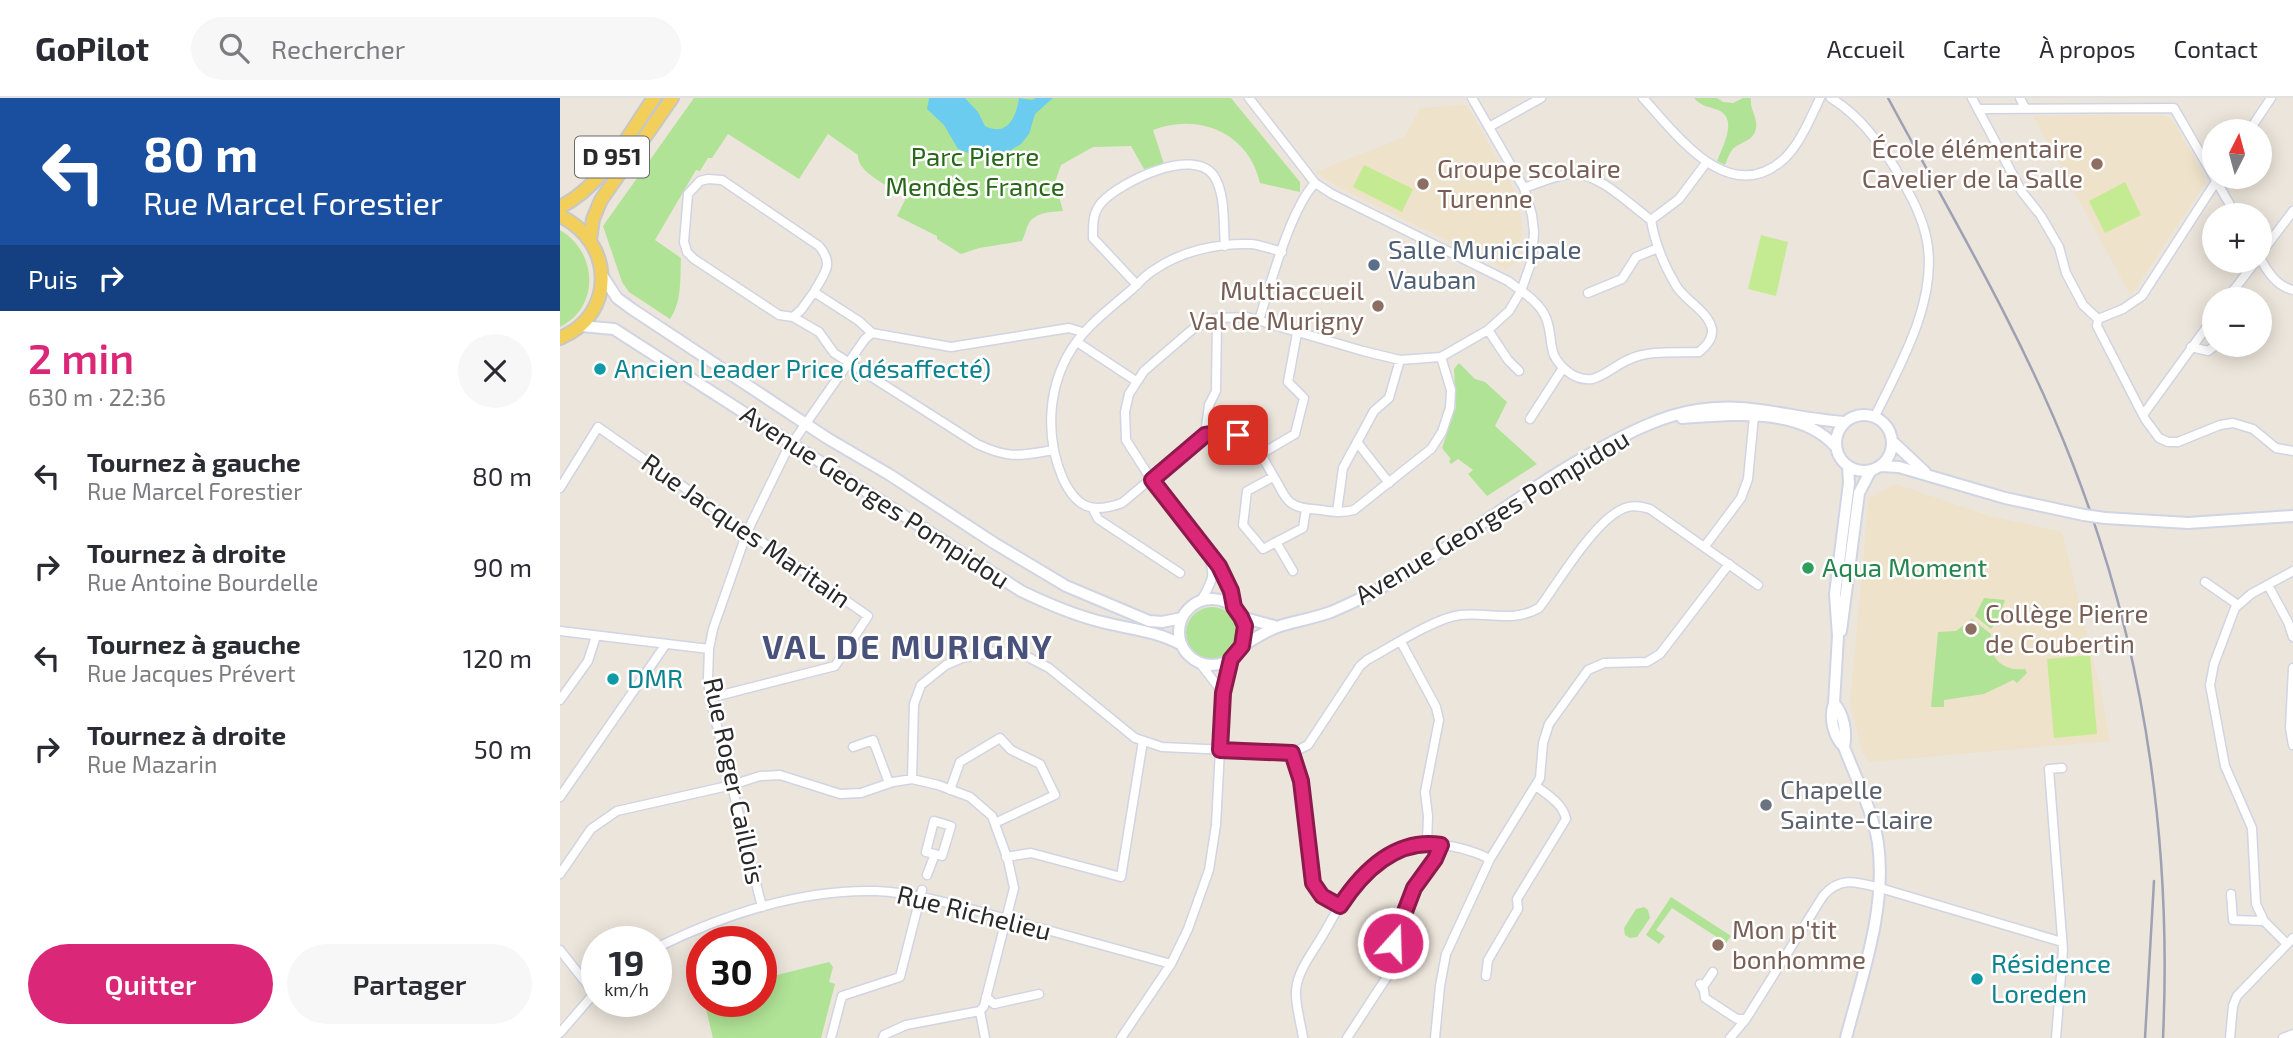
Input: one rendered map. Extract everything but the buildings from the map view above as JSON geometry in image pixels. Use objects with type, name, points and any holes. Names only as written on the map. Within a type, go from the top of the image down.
[{"type":"main road","name":"D 951","points":[[560,206],[575,200],[596,180],[654,98]]},
{"type":"main road","name":"D 951","points":[[590,240],[593,219],[601,200],[672,98]]},
{"type":"main road","points":[[560,216],[578,226],[590,240],[599,257],[602,275],[600,294],[593,311],[581,326],[560,338]]},
{"type":"main road","name":"Avenue Georges Pompidou","points":[[602,275],[617,298],[806,424],[1066,586],[1149,621],[1162,622],[1182,618]]},
{"type":"main road","name":"Avenue Georges Pompidou","points":[[581,326],[614,329],[1021,591],[1061,610],[1152,632],[1182,645]]},
{"type":"main road","name":"Avenue Georges Pompidou","points":[[1242,646],[1278,627],[1328,612],[1395,580],[1559,471],[1626,434],[1665,419],[1695,410],[1726,407],[1755,408],[1816,420],[1844,422]]},
{"type":"main road","points":[[1927,474],[1893,442],[1887,425],[1875,416],[1861,415],[1844,422],[1836,438],[1838,454],[1848,466],[1863,471],[1899,467],[2005,498],[2105,518],[2188,523],[2293,516]]},
{"type":"main road","name":"Avenue Georges Pompidou","points":[[1665,419],[1754,416],[1814,428],[1836,447]]},
{"type":"main road","points":[[1838,636],[1843,628],[1858,493],[1876,468],[1889,456],[1893,442]]},
{"type":"main road","points":[[1846,1038],[1868,952],[1880,888],[1877,841],[1844,747],[1846,736],[1840,710],[1834,703],[1838,636],[1835,594],[1849,483],[1848,466]]},
{"type":"main road","points":[[1238,612],[1245,636],[1242,646],[1231,659],[1210,665],[1192,658],[1179,636],[1182,618],[1193,605],[1201,601],[1219,600],[1238,612],[1278,627]]},
{"type":"street","points":[[1249,98],[1315,183],[1343,200],[1508,281],[1537,304],[1546,317],[1556,362],[1583,380],[1595,378],[1629,359],[1642,355],[1699,352],[1710,342],[1712,330],[1707,319],[1678,288],[1658,248],[1651,220],[1597,180],[1584,175],[1570,174],[1524,187]]},
{"type":"street","points":[[1238,612],[1219,566],[1152,480],[1126,440],[1125,412],[1129,394],[1136,381],[1194,328],[1217,318],[1234,316],[1259,320],[1400,360],[1441,357],[1488,330],[1509,311],[1521,291],[1532,260],[1534,232],[1524,187],[1472,98]]},
{"type":"street","points":[[1489,127],[1541,98]]},
{"type":"street","points":[[1643,98],[1706,163],[1741,177],[1755,175],[1783,160],[1793,148],[1820,98]]},
{"type":"street","points":[[1831,98],[1845,107],[1873,134],[1911,196],[1927,241],[1929,276],[1922,310],[1875,416]]},
{"type":"street","points":[[1972,98],[2022,192],[2040,214],[2059,247],[2066,273],[2083,305],[2098,319]]},
{"type":"street","points":[[2020,98],[2025,108]]},
{"type":"street","points":[[2257,119],[2271,98]]},
{"type":"street","points":[[1979,109],[2176,103],[2202,152]]},
{"type":"street","points":[[1651,220],[1679,199],[1706,163]]},
{"type":"street","points":[[1137,285],[1093,238],[1093,219],[1101,203],[1116,191],[1150,172],[1194,164],[1212,173],[1220,188],[1225,246]]},
{"type":"street","points":[[793,317],[814,292],[828,266],[826,254],[819,246],[722,180],[700,181],[693,186],[688,194],[684,242],[687,252],[694,259],[779,315],[793,317],[819,332],[834,353],[976,444],[999,454],[1017,456],[1053,450]]},
{"type":"street","points":[[1259,320],[1305,195],[1315,183]]},
{"type":"street","points":[[2098,319],[2123,309],[2142,296],[2209,189]]},
{"type":"street","points":[[2272,240],[2293,211]]},
{"type":"street","points":[[1282,252],[1254,244],[1187,253],[1152,271],[1082,332],[1066,357],[1052,398],[1051,436],[1053,450],[1069,492],[1079,503],[1093,509],[1122,503],[1205,435],[1219,433],[1247,439],[1261,454],[1291,503],[1306,509],[1337,512],[1354,510],[1431,449],[1442,432],[1450,408],[1451,390],[1441,357]]},
{"type":"street","points":[[1588,293],[1622,279],[1636,257],[1658,248]]},
{"type":"street","points":[[2236,287],[2247,273]]},
{"type":"street","points":[[2270,273],[2279,285],[2293,290]]},
{"type":"street","points":[[814,292],[859,321],[872,333],[951,347],[1069,328],[1082,332]]},
{"type":"street","points":[[1205,435],[1209,405],[1216,391],[1217,318]]},
{"type":"street","points":[[2098,319],[2097,326],[2143,417],[2156,435],[2168,442],[2182,441],[2220,425],[2233,423],[2253,429],[2276,447],[2293,451]]},
{"type":"street","points":[[1488,330],[1519,371]]},
{"type":"street","points":[[1261,454],[1295,434],[1304,398],[1288,382],[1297,332]]},
{"type":"street","name":"Rue Roger Caillois","points":[[762,907],[710,698],[709,649],[713,629],[747,533],[786,452],[849,361],[872,333]]},
{"type":"street","points":[[2143,417],[2202,334]]},
{"type":"street","points":[[1076,342],[1136,381]]},
{"type":"street","points":[[2191,347],[2202,350]]},
{"type":"street","points":[[1337,512],[1343,468],[1374,411],[1389,398],[1400,360]]},
{"type":"street","points":[[1530,419],[1563,368]]},
{"type":"street","points":[[1705,546],[1741,498],[1748,479],[1754,416]]},
{"type":"street","name":"Rue Jacques Maritain","points":[[560,488],[598,427],[868,616],[835,666],[710,698]]},
{"type":"street","points":[[1357,442],[1389,483]]},
{"type":"street","points":[[1273,477],[1247,491],[1244,525],[1263,549],[1303,528],[1306,509]]},
{"type":"street","points":[[912,779],[914,704],[921,685],[946,666],[969,655],[998,651],[1024,655],[1049,668],[1135,738],[1162,747],[1292,753],[1308,745],[1360,666],[1444,619],[1460,615],[1514,617],[1527,615],[1539,608],[1602,524],[1615,513],[1629,507],[1650,509],[1758,585]]},
{"type":"street","points":[[1093,509],[1098,519],[1180,573]]},
{"type":"street","points":[[1276,542],[1293,571]]},
{"type":"street","points":[[1201,601],[1213,579],[1214,572],[1208,555]]},
{"type":"street","points":[[1435,1038],[1446,954],[1490,859],[1540,778],[1543,743],[1549,724],[1588,670],[1604,663],[1637,663],[1656,658],[1729,564]]},
{"type":"street","points":[[2230,1038],[2233,1006],[2237,996],[2290,942],[2264,921],[2255,900],[2252,828],[2225,766],[2210,685],[2214,664],[2238,605],[2293,571]]},
{"type":"street","points":[[2205,582],[2238,605]]},
{"type":"street","points":[[2268,585],[2293,637]]},
{"type":"street","points":[[560,631],[709,649]]},
{"type":"street","points":[[560,700],[588,661],[596,636]]},
{"type":"street","points":[[1401,642],[1436,707],[1439,719],[1424,792],[1428,816],[1427,843]]},
{"type":"street","points":[[560,797],[666,644]]},
{"type":"street","points":[[1121,1038],[1171,964],[1188,929],[1209,870],[1216,825],[1223,693],[1231,659]]},
{"type":"street","points":[[1199,662],[1223,693]]},
{"type":"street","points":[[2293,668],[2290,720],[2293,745]]},
{"type":"street","points":[[950,790],[960,762],[1000,738],[1012,750],[1040,764],[1055,795],[995,823]]},
{"type":"street","points":[[853,747],[873,740],[888,783]]},
{"type":"street","points":[[1006,857],[1031,853],[1121,877],[1143,741]]},
{"type":"street","points":[[1292,753],[1301,781],[1313,883],[1322,896],[1340,906]]},
{"type":"street","points":[[2056,1038],[2062,942],[2049,769],[2062,768]]},
{"type":"street","points":[[560,874],[591,829],[617,811],[760,776],[780,775],[839,793],[861,793],[888,783],[912,779],[970,797],[992,816],[1014,888],[984,1006],[980,1011],[906,1025],[884,1035],[883,1038]]},
{"type":"street","points":[[1486,976],[1488,960],[1518,909],[1517,899],[1566,818],[1560,806],[1536,786]]},
{"type":"street","points":[[1303,1038],[1296,992],[1300,973],[1352,887],[1370,869],[1392,852],[1427,843],[1474,851],[1490,859]]},
{"type":"street","points":[[1393,943],[1414,888],[1435,859],[1441,845]]},
{"type":"street","points":[[831,1038],[842,996],[900,977],[922,892],[935,855]]},
{"type":"street","points":[[1730,1038],[1746,1019],[1829,889],[1837,884],[1849,882],[1880,888],[2062,942]]},
{"type":"street","name":"Rue Richelieu","points":[[672,940],[762,907],[821,894],[922,892],[1004,919],[1171,964]]},
{"type":"street","points":[[2231,894],[2233,920],[2264,921]]},
{"type":"street","points":[[560,950],[581,974]]},
{"type":"street","points":[[1347,1038],[1394,966]]},
{"type":"street","points":[[1713,972],[1701,986],[1704,998],[1737,1019],[1746,1019]]},
{"type":"street","points":[[986,997],[994,1004],[1039,994]]},
{"type":"street","points":[[560,1033],[581,1008]]},
{"type":"street","points":[[980,1011],[985,1038]]},
{"type":"street","points":[[2283,1038],[2293,1034]]},
{"type":"shaded area","name":"Groupe scolaire Turenne","points":[[1467,105],[1510,181],[1519,207],[1522,229],[1520,252],[1517,262],[1506,269],[1340,188],[1315,172],[1405,137],[1420,108]]},
{"type":"shaded area","points":[[2033,116],[2166,116],[2173,121],[2202,172],[2202,189],[2131,296]]},
{"type":"shaded area","name":"Collège Pierre de Coubertin","points":[[1896,484],[1989,516],[2062,532],[2100,688],[2110,741],[1868,762],[1861,747],[1850,703],[1869,497],[1875,497]]},
{"type":"green space","name":"Parc Pierre Mendès France","points":[[694,98],[1231,98],[1300,182],[1300,192],[1260,183],[1245,151],[1220,131],[1188,124],[1170,125],[1153,130],[1164,164],[1144,169],[1131,146],[1093,147],[1061,165],[1055,182],[1063,211],[1044,213],[1032,219],[1022,241],[979,248],[961,254],[937,239],[937,236],[897,216],[905,200],[903,195],[868,173],[859,162],[858,155],[828,134],[799,179],[728,134],[712,158],[708,158],[700,171],[696,170],[655,240],[681,258],[678,298],[670,319],[629,292],[622,282],[603,226]]},
{"type":"green space","points":[[1694,98],[1717,98],[1733,103],[1743,98],[1751,98],[1755,132],[1751,138],[1732,150],[1725,165],[1717,161],[1727,134],[1727,120],[1718,110],[1702,105]]},
{"type":"green space","points":[[1364,165],[1413,189],[1402,212],[1353,187]]},
{"type":"green space","points":[[2125,182],[2141,215],[2105,233],[2089,201]]},
{"type":"green space","points":[[560,230],[572,239],[581,251],[589,279],[588,293],[582,306],[573,318],[560,327]]},
{"type":"green space","points":[[1761,235],[1788,242],[1776,296],[1748,289]]},
{"type":"green space","points":[[1459,363],[1475,379],[1485,382],[1507,402],[1495,426],[1537,464],[1487,496],[1468,474],[1473,470],[1458,459],[1451,464],[1451,459],[1442,448],[1456,407],[1454,369]]},
{"type":"green space","points":[[1984,598],[2005,600],[1991,629],[1975,616]]},
{"type":"green space","points":[[1212,607],[1222,609],[1230,615],[1236,623],[1236,643],[1230,651],[1222,657],[1212,659],[1202,657],[1194,651],[1188,643],[1186,633],[1188,623],[1194,615],[1202,609]]},
{"type":"green space","points":[[1972,619],[1991,634],[1991,649],[1998,661],[2009,668],[2025,669],[2027,673],[2017,683],[2013,680],[1984,694],[1944,700],[1944,707],[1931,707],[1938,632],[1956,631]]},
{"type":"green space","points":[[2090,655],[2097,734],[2054,738],[2047,659]]},
{"type":"green space","points":[[1671,897],[1731,936],[1726,943],[1672,908],[1656,930],[1665,936],[1659,944],[1646,935]]},
{"type":"green space","points":[[1644,907],[1650,918],[1637,937],[1630,938],[1625,935],[1624,928],[1636,909]]},
{"type":"green space","points":[[829,962],[833,967],[829,982],[835,984],[821,1038],[713,1038],[708,1017],[777,1017],[777,975]]},
{"type":"water","points":[[929,98],[965,98],[978,112],[985,126],[999,129],[1013,119],[1019,98],[1053,98],[1035,114],[1029,134],[1021,144],[991,157],[976,156],[958,149],[944,125],[927,109]]},
{"type":"railway","points":[[1888,98],[1986,277],[2053,415],[2097,531],[2118,602],[2135,673],[2157,818],[2165,964],[2163,1038]]},
{"type":"railway","points":[[2145,1038],[2154,881]]},
{"type":"place","name":"École élémentaire Cavelier de la Salle","points":[[2097,164]]},
{"type":"place","name":"Groupe scolaire Turenne","points":[[1423,184]]},
{"type":"place","name":"Salle Municipale Vauban","points":[[1374,265]]},
{"type":"place","name":"Multiaccueil Val de Murigny","points":[[1378,306]]},
{"type":"place","name":"Ancien Leader Price (désaffecté)","points":[[600,369]]},
{"type":"place","name":"Aqua Moment","points":[[1808,568]]},
{"type":"place","name":"Collège Pierre de Coubertin","points":[[1971,629]]},
{"type":"place","name":"DMR","points":[[613,679]]},
{"type":"place","name":"Chapelle Sainte-Claire","points":[[1766,805]]},
{"type":"place","name":"Mon p'tit bonhomme","points":[[1718,945]]},
{"type":"place","name":"Résidence Loreden","points":[[1977,979]]},
{"type":"district","name":"VAL DE MURIGNY","points":[[908,647]]},
{"type":"route","points":[[1238,435],[1205,435],[1152,480],[1219,566],[1231,591],[1234,607],[1245,626],[1242,646],[1231,659],[1223,693],[1220,750],[1292,753],[1301,781],[1313,883],[1322,896],[1340,906],[1352,887],[1392,852],[1427,843],[1441,845],[1435,859],[1414,888],[1393,943]]}]
